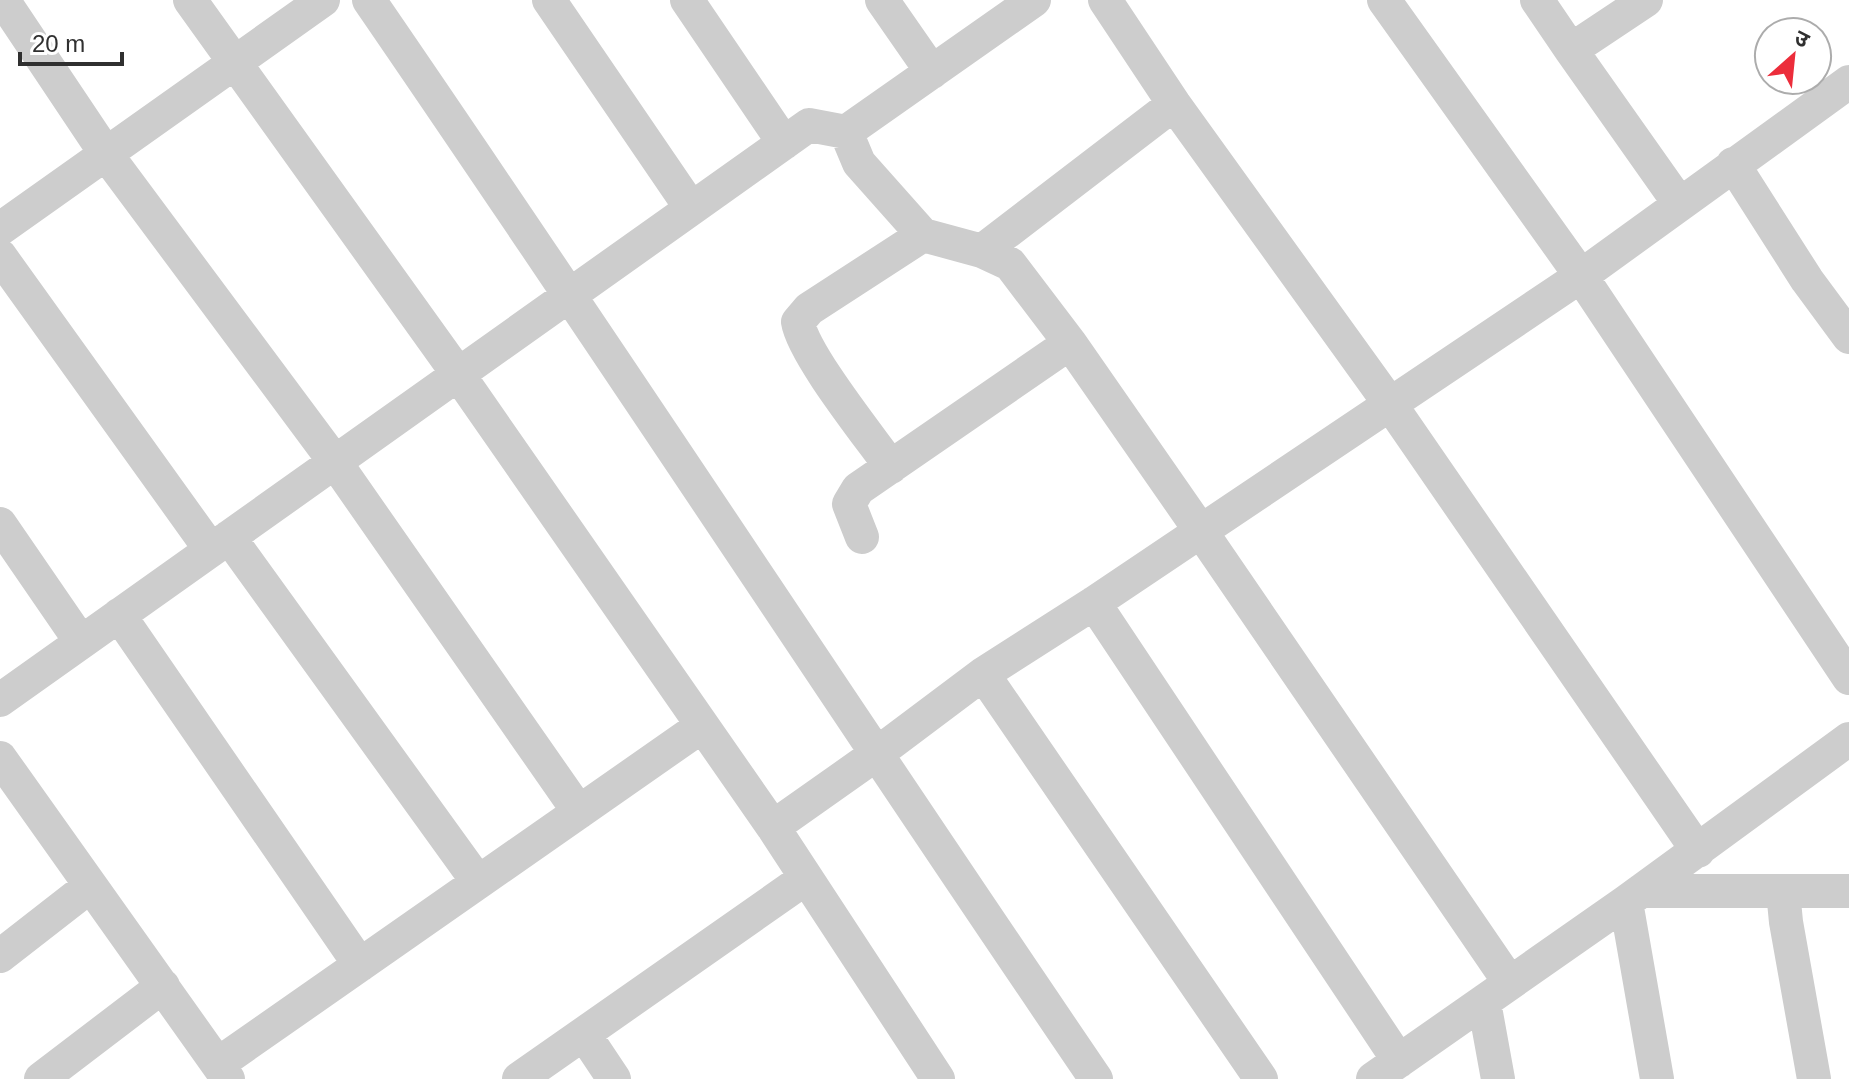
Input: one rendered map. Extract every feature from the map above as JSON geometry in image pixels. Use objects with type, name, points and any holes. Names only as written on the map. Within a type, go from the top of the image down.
[{"type":"street","points":[[3,0],[106,154],[335,462],[579,812]]},
{"type":"street","points":[[190,0],[458,374],[773,827],[938,1079]]},
{"type":"street","points":[[0,229],[323,0]]},
{"type":"street","points":[[369,0],[571,293],[875,755],[1096,1079]]},
{"type":"street","points":[[549,0],[691,208]]},
{"type":"street","points":[[687,0],[784,143]]},
{"type":"street","points":[[882,0],[932,72]]},
{"type":"street","points":[[1105,0],[1174,104],[1390,404],[1698,851]]},
{"type":"street","points":[[1384,0],[1581,276],[1849,678]]},
{"type":"street","points":[[1537,0],[1679,203]]},
{"type":"street","points":[[1571,50],[1646,0]]},
{"type":"street","points":[[0,700],[809,125],[846,132],[1027,2]]},
{"type":"street","points":[[773,827],[983,674],[1581,276],[1849,82]]},
{"type":"street","points":[[982,251],[1174,104]]},
{"type":"street","points":[[846,132],[859,163],[923,235],[982,251],[1010,264],[1070,343],[1200,530],[1497,992],[1498,1079]]},
{"type":"street","points":[[1733,164],[1807,280],[1849,337]]},
{"type":"street","points":[[891,467],[814,357],[800,335],[798,322],[809,309],[923,235]]},
{"type":"street","points":[[0,256],[478,882]]},
{"type":"street","points":[[862,537],[849,504],[858,489],[1070,343]]},
{"type":"street","points":[[0,524],[81,642]]},
{"type":"street","points":[[1094,603],[1386,1070],[1634,897],[1849,739]]},
{"type":"street","points":[[119,615],[360,965]]},
{"type":"street","points":[[983,674],[1261,1079]]},
{"type":"street","points":[[1,762],[223,1072],[360,965],[702,726]]},
{"type":"street","points":[[519,1079],[806,878]]},
{"type":"street","points":[[0,956],[90,886]]},
{"type":"street","points":[[1783,891],[1814,1079]]},
{"type":"street","points":[[1634,897],[1849,891]]},
{"type":"street","points":[[1634,897],[1657,1079]]},
{"type":"street","points":[[41,1079],[163,986]]},
{"type":"street","points":[[584,1034],[614,1079]]}]
